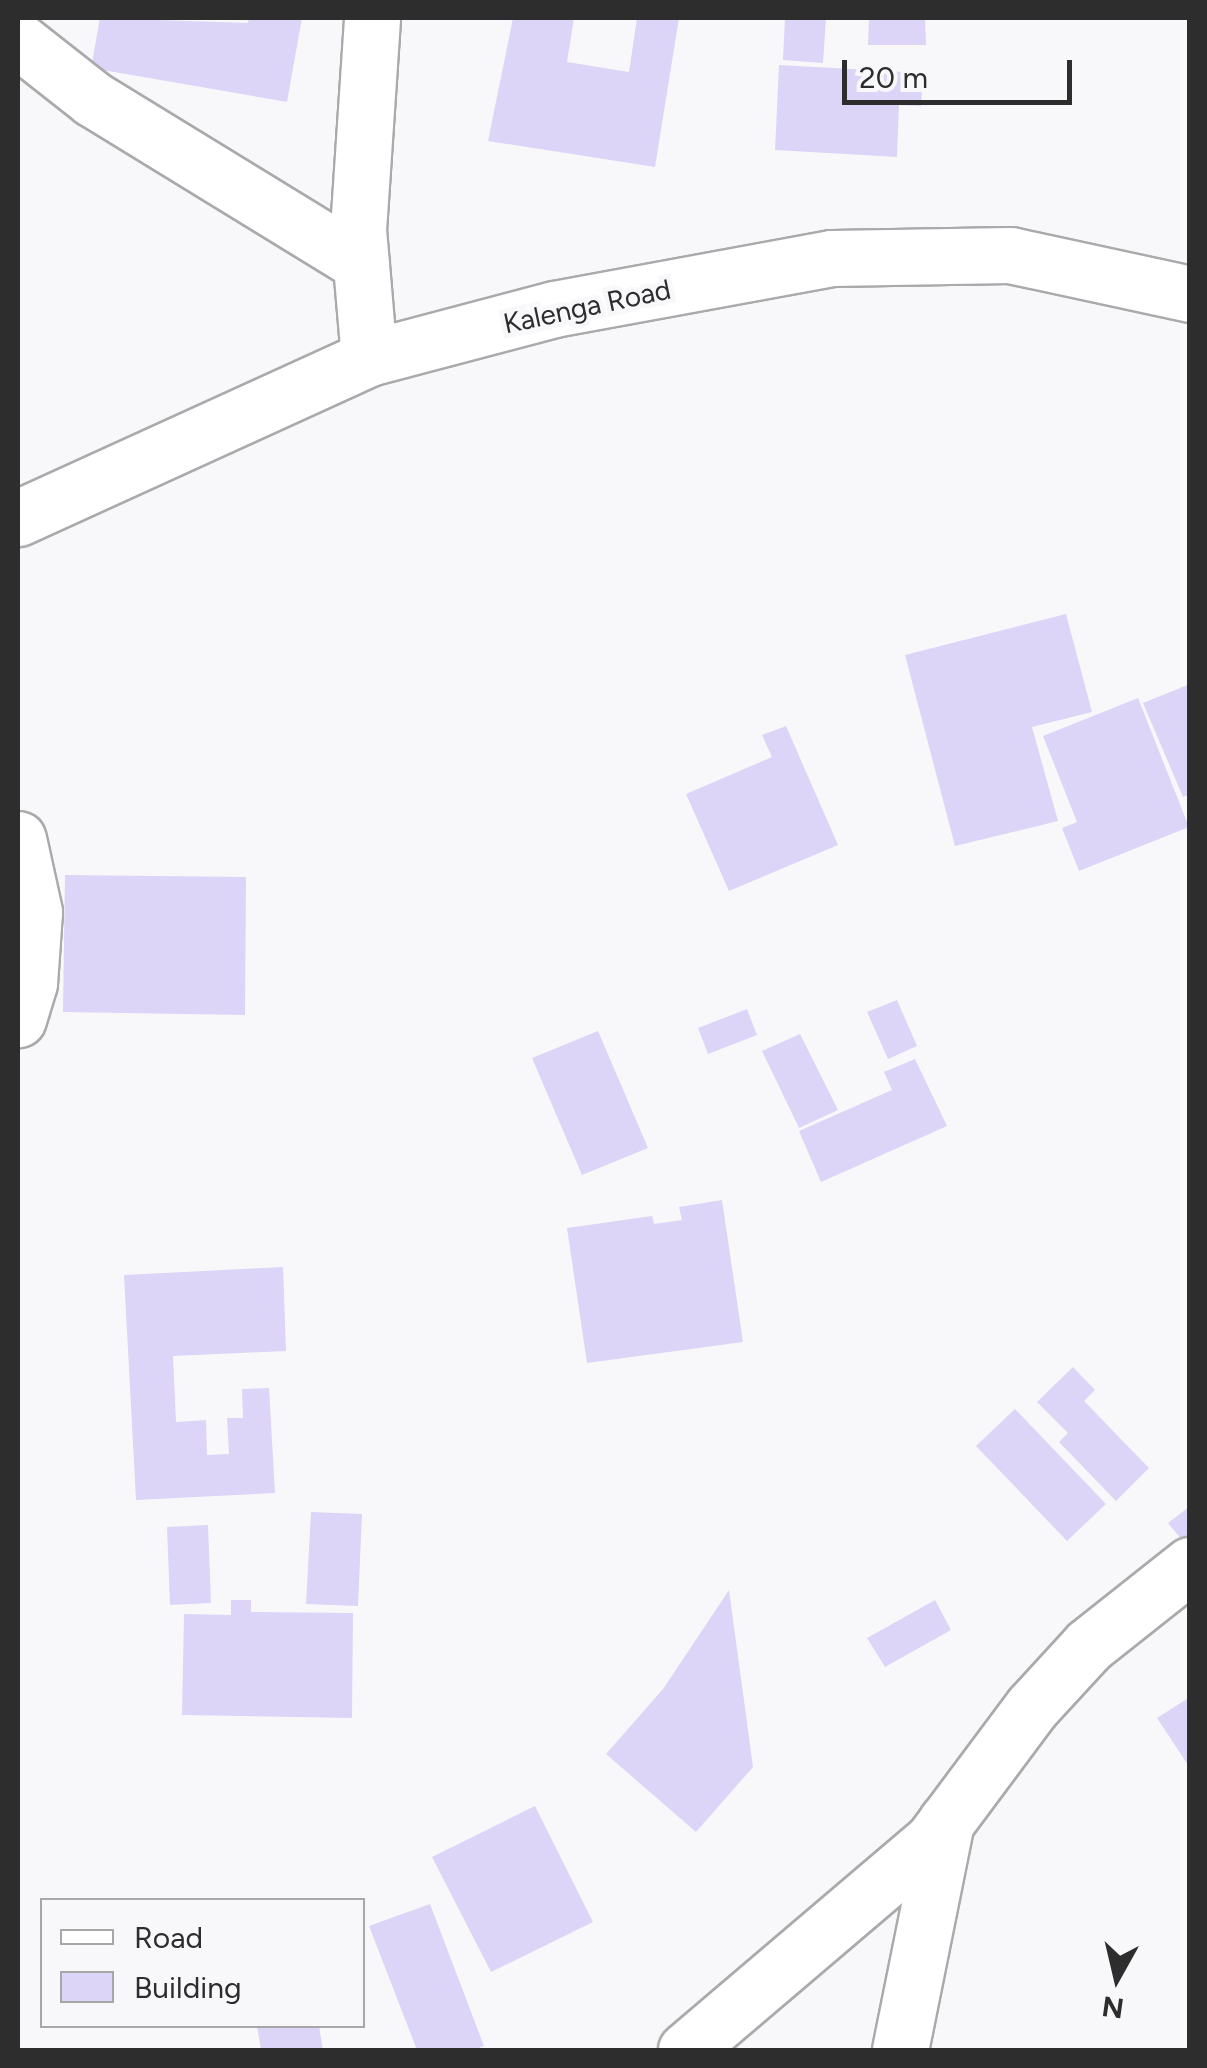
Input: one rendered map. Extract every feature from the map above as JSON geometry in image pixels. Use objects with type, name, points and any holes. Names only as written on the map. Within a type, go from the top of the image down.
[{"type":"street","points":[[369,358],[361,263],[372,18]]},
{"type":"street","points":[[18,40],[93,99],[361,263]]},
{"type":"street","name":"Kalenga Road","points":[[18,518],[369,358],[554,309],[832,258],[1010,255],[1190,294]]},
{"type":"street","points":[[18,838],[34,912],[29,983],[18,1019]]},
{"type":"street","points":[[686,2050],[946,1822],[1032,1707],[1089,1644],[1190,1564]]},
{"type":"street","points":[[900,2050],[946,1822]]},
{"type":"building","points":[[100,18],[248,23],[249,18],[302,18],[287,102],[91,68]]},
{"type":"building","points":[[513,18],[574,18],[567,62],[629,72],[637,18],[679,18],[655,167],[488,141]]},
{"type":"building","points":[[785,18],[826,18],[823,63],[783,60]]},
{"type":"building","points":[[869,18],[925,18],[926,45],[868,45]]},
{"type":"building","points":[[779,65],[923,73],[921,106],[899,105],[897,157],[775,150]]},
{"type":"building","points":[[1066,614],[1092,712],[1032,727],[1058,821],[955,846],[905,655]]},
{"type":"building","points":[[1190,684],[1190,794],[1183,797],[1143,703]]},
{"type":"building","points":[[1138,698],[1189,827],[1079,871],[1062,828],[1077,822],[1043,736]]},
{"type":"building","points":[[786,726],[838,845],[729,891],[686,794],[772,757],[762,735]]},
{"type":"building","points":[[65,875],[246,877],[245,1015],[63,1012]]},
{"type":"building","points":[[897,1000],[917,1046],[888,1059],[867,1012]]},
{"type":"building","points":[[747,1009],[757,1035],[708,1054],[698,1028]]},
{"type":"building","points":[[598,1031],[648,1148],[582,1175],[532,1058]]},
{"type":"building","points":[[800,1034],[838,1110],[799,1128],[762,1051]]},
{"type":"building","points":[[915,1059],[947,1126],[821,1182],[799,1131],[892,1090],[884,1072]]},
{"type":"building","points":[[722,1200],[743,1342],[587,1363],[567,1228],[652,1216],[654,1224],[682,1220],[679,1207]]},
{"type":"building","points":[[283,1267],[286,1351],[173,1356],[176,1422],[206,1420],[207,1455],[229,1454],[227,1418],[243,1418],[242,1389],[269,1388],[275,1493],[136,1500],[124,1275]]},
{"type":"building","points":[[1073,1367],[1095,1390],[1084,1401],[1149,1468],[1116,1501],[1059,1442],[1068,1433],[1037,1402]]},
{"type":"building","points":[[1015,1409],[1106,1504],[1067,1541],[976,1446]]},
{"type":"building","points":[[1190,1506],[1190,1550],[1168,1523]]},
{"type":"building","points":[[311,1512],[362,1514],[358,1606],[306,1604]]},
{"type":"building","points":[[208,1525],[211,1603],[170,1605],[167,1527]]},
{"type":"building","points":[[729,1590],[753,1767],[696,1832],[606,1754],[663,1689]]},
{"type":"building","points":[[231,1600],[251,1600],[251,1612],[353,1613],[352,1718],[182,1715],[184,1614],[231,1615]]},
{"type":"building","points":[[935,1600],[951,1630],[885,1667],[867,1638]]},
{"type":"building","points":[[1190,1697],[1190,1768],[1157,1718]]},
{"type":"building","points":[[535,1806],[593,1922],[491,1972],[432,1857]]},
{"type":"building","points":[[430,1904],[484,2046],[473,2050],[417,2050],[369,1926]]},
{"type":"building","points":[[257,2028],[319,2028],[323,2050],[261,2050]]}]
